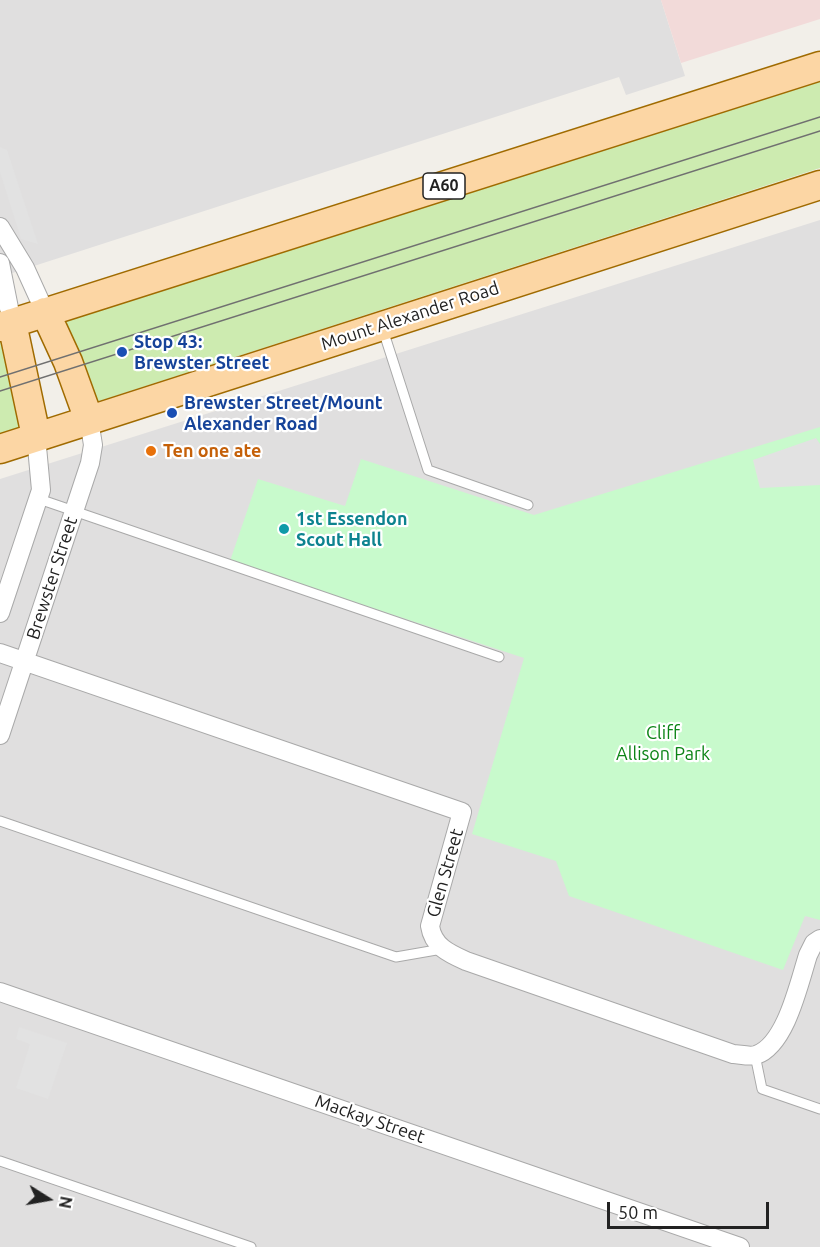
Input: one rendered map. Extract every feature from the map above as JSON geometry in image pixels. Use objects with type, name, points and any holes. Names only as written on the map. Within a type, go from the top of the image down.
[{"type":"main road","name":"A60","points":[[6,325],[820,66]]},
{"type":"main road","name":"Mount Alexander Road","points":[[0,449],[820,185]]},
{"type":"main road","points":[[45,312],[68,362],[89,420]]},
{"type":"main road","points":[[6,325],[36,436]]},
{"type":"street","points":[[0,227],[26,268],[45,312]]},
{"type":"street","points":[[0,263],[6,325]]},
{"type":"street","name":"Brewster Street","points":[[0,735],[92,456],[93,434],[89,420]]},
{"type":"street","name":"Brewster Street","points":[[0,613],[39,499],[42,480],[36,436]]},
{"type":"street","name":"Glen Street","points":[[0,653],[462,812],[430,926],[432,937],[442,949]]},
{"type":"street","points":[[442,949],[466,961],[722,1050],[755,1055],[771,1046],[780,1034],[808,955],[814,943],[820,939]]},
{"type":"street","name":"Mackay Street","points":[[0,992],[740,1247]]},
{"type":"lane","points":[[382,325],[390,359],[428,470],[528,505]]},
{"type":"lane","points":[[39,499],[75,509],[499,657]]},
{"type":"lane","points":[[0,821],[396,957],[442,949]]},
{"type":"lane","points":[[755,1055],[762,1089],[820,1109]]},
{"type":"lane","points":[[0,1161],[251,1247]]},
{"type":"shaded area","points":[[0,0],[661,0],[685,76],[626,95],[619,77],[0,277]]},
{"type":"shaded area","points":[[661,0],[820,0],[820,19],[681,63]]},
{"type":"shaded area","points":[[0,147],[7,150],[38,244],[21,239],[0,172]]},
{"type":"shaded area","points":[[820,220],[820,1247],[0,1247],[0,479]]},
{"type":"shaded area","points":[[816,438],[820,444],[820,485],[760,488],[753,460]]},
{"type":"shaded area","points":[[19,1027],[67,1043],[48,1099],[16,1088],[30,1044],[16,1039]]},
{"type":"green space","points":[[820,79],[820,168],[96,402],[61,319]]},
{"type":"green space","points":[[0,339],[20,427],[0,434]]},
{"type":"green space","name":"Cliff Allison Park","points":[[820,427],[820,920],[805,916],[783,970],[569,896],[556,861],[472,834],[524,658],[230,561],[258,479],[345,506],[361,459],[534,515]]},
{"type":"tram line","points":[[0,377],[820,117]]},
{"type":"tram line","points":[[0,391],[820,131]]},
{"type":"place","name":"Stop 43: Brewster Street","points":[[122,352]]},
{"type":"place","name":"Brewster Street/Mount Alexander Road","points":[[172,413]]},
{"type":"place","name":"Ten one ate","points":[[151,451]]},
{"type":"place","name":"1st Essendon Scout Hall","points":[[284,529]]}]
